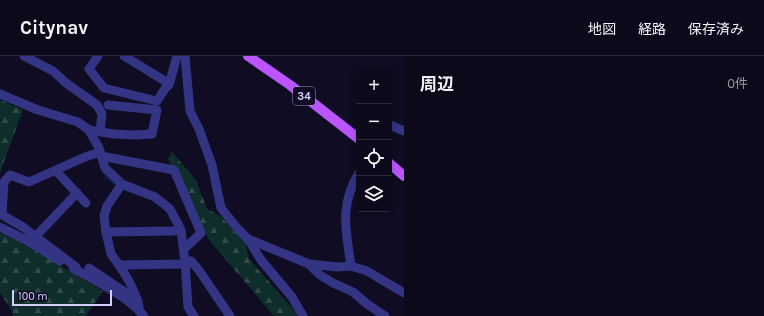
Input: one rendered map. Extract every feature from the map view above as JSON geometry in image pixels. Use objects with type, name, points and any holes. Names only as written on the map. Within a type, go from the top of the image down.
[{"type":"main road","name":"34","points":[[248,56],[290,85],[356,137]]},
{"type":"main road","points":[[392,166],[404,176]]},
{"type":"street","points":[[24,56],[53,71],[66,83],[97,106],[102,114],[100,131]]},
{"type":"street","points":[[98,56],[89,69],[104,88],[157,101],[170,82]]},
{"type":"street","points":[[124,56],[165,81],[170,82]]},
{"type":"street","points":[[169,56],[168,76],[170,82]]},
{"type":"street","points":[[0,94],[38,110],[78,122],[89,130],[114,134],[152,134],[157,110],[170,82],[177,56]]},
{"type":"street","points":[[185,56],[190,111],[199,129],[212,165],[221,208],[248,239],[261,260],[292,297],[303,316]]},
{"type":"street","points":[[108,105],[157,110]]},
{"type":"street","points":[[392,126],[404,131]]},
{"type":"street","points":[[89,130],[105,168],[120,186],[155,196],[170,209],[181,230],[184,249],[183,263],[188,307],[194,316]]},
{"type":"street","points":[[77,270],[76,266],[23,227],[2,215],[4,182],[10,175],[30,182],[98,154],[174,170],[201,233],[184,249]]},
{"type":"street","points":[[56,171],[86,203]]},
{"type":"street","points":[[351,266],[344,219],[353,182],[357,176]]},
{"type":"street","points":[[120,186],[104,216],[106,232],[111,254],[129,280],[142,314]]},
{"type":"street","points":[[35,237],[77,193]]},
{"type":"street","points":[[0,227],[26,240],[51,257],[111,290],[142,314]]},
{"type":"street","points":[[106,232],[174,232]]},
{"type":"street","points":[[248,239],[309,264],[351,266],[367,271],[404,294]]},
{"type":"street","points":[[119,265],[183,263],[191,261],[230,316]]},
{"type":"street","points":[[309,264],[320,275],[353,292],[385,316]]},
{"type":"street","points":[[89,268],[138,301]]},
{"type":"green space","points":[[0,100],[23,110],[0,173]]},
{"type":"green space","points":[[172,152],[196,180],[207,209],[219,215],[245,241],[249,259],[294,310],[297,316],[274,316],[209,240],[168,159]]},
{"type":"green space","points":[[0,233],[19,241],[103,291],[86,316],[13,316],[11,309],[0,293]]},
{"type":"waterway","points":[[104,172],[106,177],[117,186]]},
{"type":"waterway","points":[[125,190],[139,195]]}]
